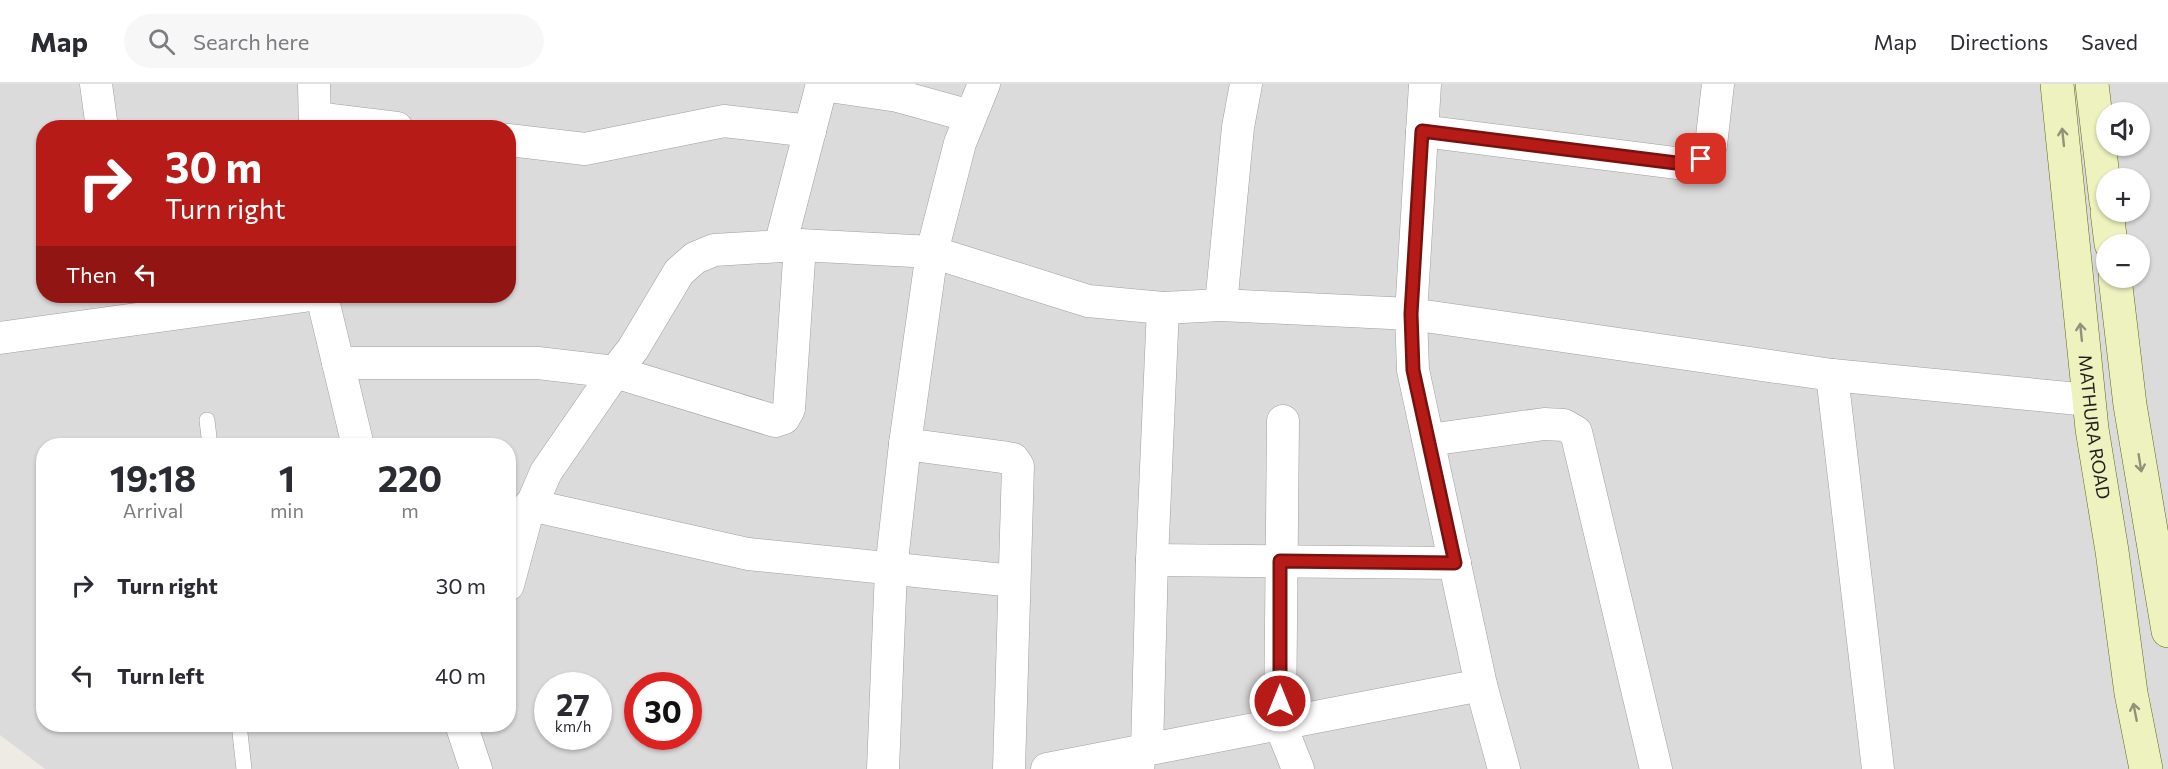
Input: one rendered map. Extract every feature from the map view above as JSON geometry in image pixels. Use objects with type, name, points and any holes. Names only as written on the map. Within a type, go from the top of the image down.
[{"type":"main road","name":"MATHURA ROAD","points":[[2057,84],[2089,400],[2131,693],[2146,769]]},
{"type":"main road","points":[[2092,84],[2102,168]]},
{"type":"main road","points":[[2116,288],[2130,405],[2168,632]]},
{"type":"street","points":[[96,84],[101,120]]},
{"type":"street","points":[[314,84],[315,120]]},
{"type":"street","points":[[338,363],[538,363],[615,372],[775,421],[784,418],[789,409],[790,245],[810,131],[822,84],[909,98],[970,116]]},
{"type":"street","points":[[883,769],[891,570],[904,444],[932,252],[960,143],[984,84]]},
{"type":"street","points":[[1221,305],[1238,127],[1246,84]]},
{"type":"street","points":[[1425,84],[1411,314],[1413,370],[1481,685],[1504,769]]},
{"type":"street","points":[[1422,131],[1684,164],[1701,159],[1711,145],[1718,84]]},
{"type":"street","points":[[516,141],[585,149],[724,121],[810,131]]},
{"type":"street","points":[[516,553],[531,505],[546,472],[633,349],[680,272],[696,258],[714,250],[790,245],[932,252],[1088,301],[1163,308],[1221,305],[1411,314],[1832,375],[2089,400]]},
{"type":"street","points":[[0,338],[127,308],[200,303]]},
{"type":"street","points":[[324,303],[356,438]]},
{"type":"street","points":[[1142,759],[1163,308]]},
{"type":"street","points":[[1832,375],[1878,769]]},
{"type":"street","points":[[1283,422],[1280,724],[1298,769]]},
{"type":"street","points":[[1429,440],[1544,424],[1564,425],[1576,432],[1656,769]]},
{"type":"street","points":[[904,444],[1013,459],[1018,466],[1009,769]]},
{"type":"street","points":[[531,505],[748,554],[1014,581]]},
{"type":"street","points":[[1152,560],[1455,563]]},
{"type":"street","points":[[1047,769],[1142,759],[1280,724],[1481,685]]},
{"type":"street","points":[[464,732],[476,769]]},
{"type":"lane","points":[[207,420],[209,438]]},
{"type":"lane","points":[[240,732],[244,769]]},
{"type":"shaded area","points":[[0,84],[2168,84],[2168,769],[45,769],[0,735]]},
{"type":"route","points":[[1280,701],[1280,561],[1455,563],[1413,370],[1411,314],[1422,131],[1684,164],[1701,159]]}]
